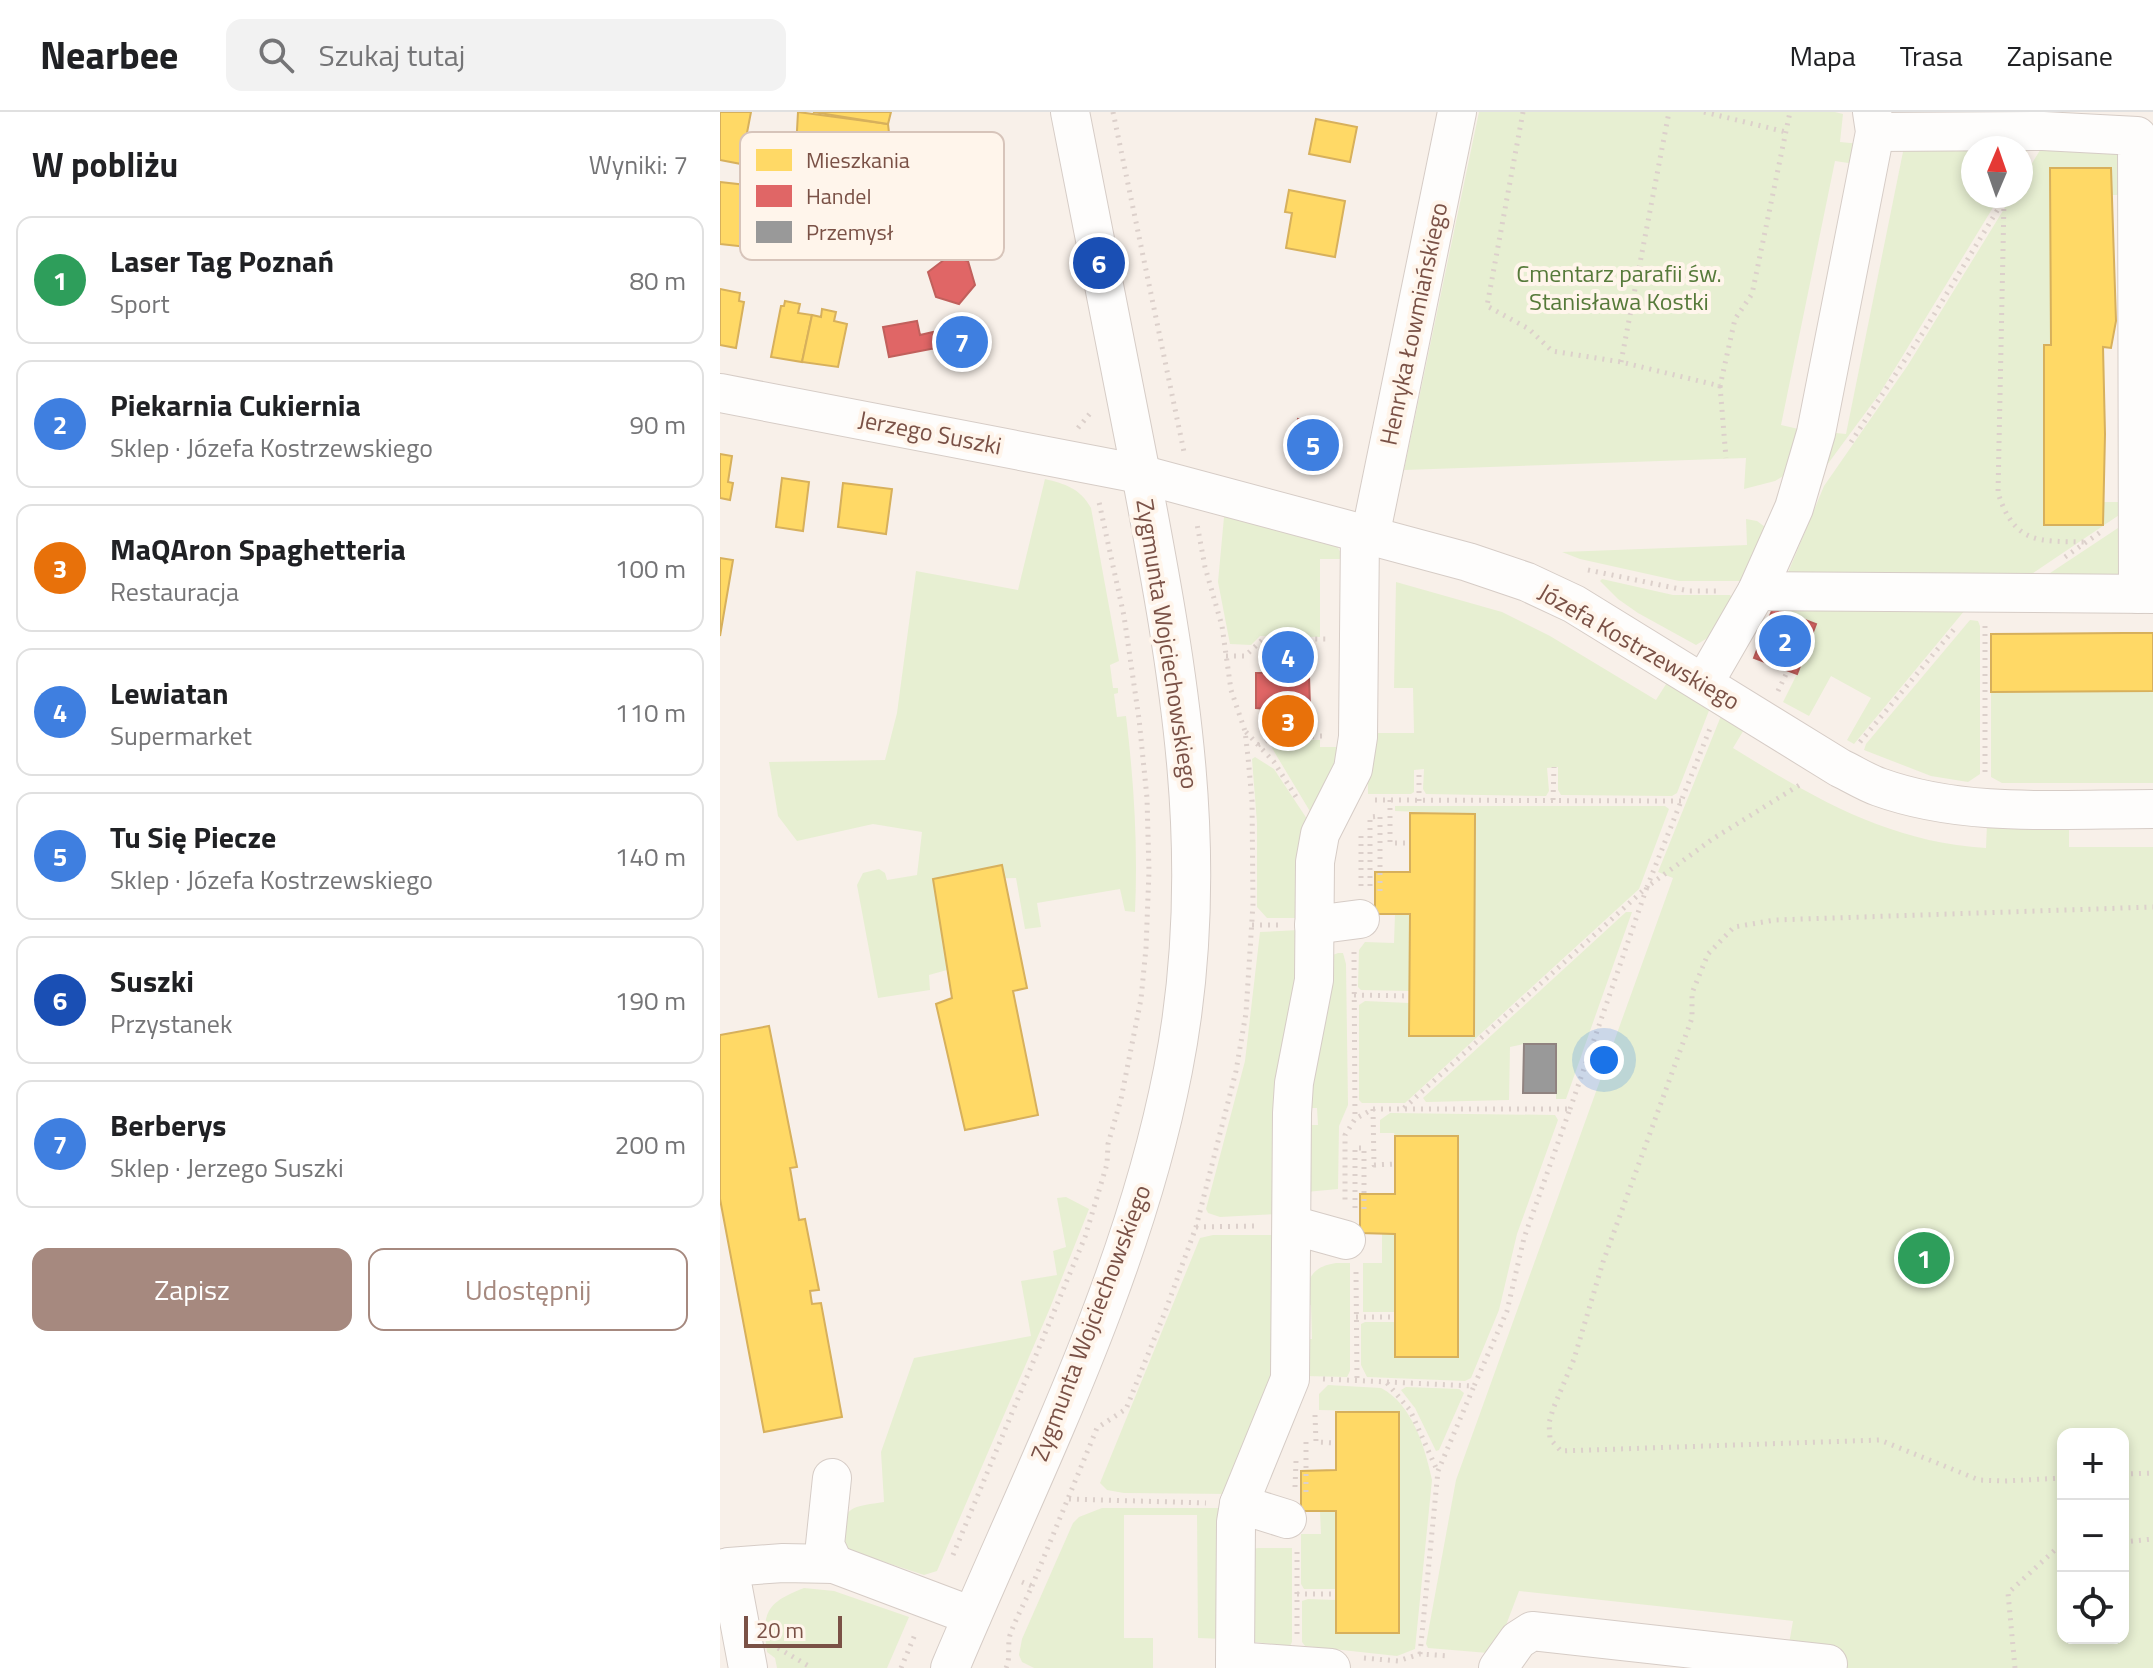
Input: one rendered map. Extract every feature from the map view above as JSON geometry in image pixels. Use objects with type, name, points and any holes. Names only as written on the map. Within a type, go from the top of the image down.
[{"type":"street","name":"Zygmunta Wojciechowskiego","points":[[950,1668],[1071,1386],[1131,1229],[1163,1115],[1181,1021],[1192,918],[1193,831],[1176,666],[1070,112]]},
{"type":"street","name":"Henryka Łowmiańskiego","points":[[1320,834],[1353,769],[1358,737],[1359,638],[1365,536],[1457,112]]},
{"type":"street","points":[[1704,683],[1757,591],[1794,508],[1816,433],[1874,122],[1990,122],[2043,131],[2145,136],[2139,506],[2146,594],[1757,591]]},
{"type":"street","name":"Jerzego Suszki","points":[[720,393],[1140,474]]},
{"type":"street","name":"Józefa Kostrzewskiego","points":[[1140,474],[1189,476],[1365,536],[1468,562],[1527,582],[1574,604],[1832,763],[1878,786],[1929,800],[1986,808],[2153,809]]},
{"type":"street","points":[[1320,834],[1315,862],[1314,980],[1294,1083],[1290,1379],[1239,1504],[1236,1522],[1235,1665],[1331,1668]]},
{"type":"street","points":[[1314,925],[1375,898]]},
{"type":"street","points":[[1292,1225],[1360,1219]]},
{"type":"street","points":[[832,1478],[825,1545],[834,1564]]},
{"type":"street","points":[[1239,1504],[1296,1516]]},
{"type":"street","points":[[758,1655],[724,1568],[783,1563],[834,1564],[972,1616]]},
{"type":"street","points":[[1498,1668],[1518,1640],[1532,1631],[1828,1664]]},
{"type":"path","points":[[1032,1586],[1097,1428],[1126,1409],[1196,1227],[1236,1071],[1246,1013],[1252,948],[1252,801],[1245,731],[1231,690],[1222,626],[1205,567],[1113,112]]},
{"type":"path","points":[[1523,112],[1487,306],[1529,329],[1552,351],[1621,362],[1720,386]]},
{"type":"path","points":[[1621,362],[1669,112]]},
{"type":"path","points":[[1704,112],[1786,132]]},
{"type":"path","points":[[1726,458],[1720,386],[1735,319],[1752,294],[1790,112]]},
{"type":"path","points":[[1847,448],[1924,331],[1999,208]]},
{"type":"path","points":[[2005,208],[1998,493],[2005,516],[2020,531],[2043,541],[2087,542]]},
{"type":"path","points":[[1071,432],[1089,417],[1093,403]]},
{"type":"path","points":[[2062,559],[2139,506]]},
{"type":"path","points":[[953,1555],[1085,1237],[1103,1182],[1108,1144],[1134,1041],[1146,948],[1149,871],[1147,798],[1139,719],[1117,585]]},
{"type":"path","points":[[1403,1109],[1647,887],[1711,840],[1852,751],[1985,593]]},
{"type":"path","points":[[1985,593],[1986,808]]},
{"type":"path","points":[[1226,656],[1245,656],[1263,639],[1359,638]]},
{"type":"path","points":[[1450,1656],[1420,1654],[1438,1471],[1507,1311],[1524,1238],[1647,887],[1712,723]]},
{"type":"path","points":[[1245,731],[1274,762],[1320,834]]},
{"type":"path","points":[[1258,745],[1273,737],[1358,737]]},
{"type":"path","points":[[1553,800],[1554,767]]},
{"type":"path","points":[[1419,770],[1419,801]]},
{"type":"path","points":[[1339,799],[1682,801]]},
{"type":"path","points":[[1390,800],[1390,843],[1410,843]]},
{"type":"path","points":[[1380,816],[1380,872],[1375,898],[1370,817],[1380,816]]},
{"type":"path","points":[[2057,1478],[1979,1480],[1880,1440],[1561,1451],[1550,1439],[1549,1423],[1574,1359],[1603,1262],[1692,1018],[1692,993],[1708,954],[1734,927],[1775,920],[2153,907]]},
{"type":"path","points":[[1409,996],[1354,995],[1355,1119],[1373,1109],[1570,1109]]},
{"type":"path","points":[[1373,1109],[1374,1165],[1395,1164]]},
{"type":"path","points":[[1355,1148],[1364,1148],[1365,1194],[1360,1219],[1355,1148]]},
{"type":"path","points":[[1196,1227],[1292,1225]]},
{"type":"path","points":[[1356,1317],[1395,1317]]},
{"type":"path","points":[[1290,1379],[1474,1386]]},
{"type":"path","points":[[1386,1382],[1410,1410],[1438,1471]]},
{"type":"path","points":[[1315,1407],[1316,1442],[1336,1443]]},
{"type":"path","points":[[1296,1516],[1309,1484],[1306,1425]]},
{"type":"path","points":[[1296,1454],[1297,1637]]},
{"type":"path","points":[[2129,1474],[2153,1473]]},
{"type":"path","points":[[1069,1499],[1239,1504]]},
{"type":"path","points":[[2129,1541],[2153,1539]]},
{"type":"path","points":[[2015,1668],[2008,1593],[2057,1549]]},
{"type":"path","points":[[1297,1594],[1336,1594]]},
{"type":"path","points":[[901,1668],[917,1630]]},
{"type":"path","points":[[758,1655],[812,1668]]},
{"type":"path","points":[[1010,1659],[1016,1668]]},
{"type":"green space","name":"Cmentarz parafii św. Stanisława Kostki","points":[[1479,112],[1843,114],[1840,142],[1861,144],[1855,164],[1835,161],[1781,425],[1803,430],[1790,472],[1775,481],[1744,489],[1746,458],[1404,470]]},
{"type":"green space","points":[[1905,142],[1961,145],[1961,208],[1993,208],[1880,393],[1824,469],[1826,432],[1846,434]]},
{"type":"green space","points":[[2045,142],[2121,150],[2121,195],[2112,195],[2050,169],[2051,345],[2045,345],[2045,525],[2103,525],[2103,502],[2123,502],[2128,509],[2014,586],[1787,575],[1824,486],[1908,365],[2005,208],[2033,208],[2033,162]]},
{"type":"green space","points":[[1045,479],[1071,488],[1091,508],[1119,661],[1110,665],[1113,688],[1118,688],[1118,693],[1114,694],[1117,717],[1126,716],[1129,741],[1136,838],[1135,912],[1125,911],[1120,889],[1037,903],[1041,927],[1025,929],[1016,878],[933,880],[947,970],[929,975],[930,990],[878,998],[857,885],[863,873],[879,869],[885,873],[887,880],[917,875],[922,832],[873,824],[797,841],[778,816],[769,762],[885,760],[897,713],[916,571],[1018,590]]},
{"type":"green space","points":[[1232,516],[1335,542],[1344,559],[1320,559],[1320,637],[1260,636],[1251,645],[1230,644],[1218,582],[1224,517]]},
{"type":"green space","points":[[1746,519],[1757,521],[1765,527],[1745,581],[1679,581],[1580,559],[1562,552],[1747,545]]},
{"type":"green space","points":[[2121,526],[2130,574],[2026,589]]},
{"type":"green space","points":[[1600,581],[1673,595],[1730,595],[1734,599],[1714,634],[1696,645],[1618,599]]},
{"type":"green space","points":[[1396,582],[1502,612],[1550,636],[1656,700],[1668,681],[1710,708],[1677,793],[1672,796],[1561,795],[1558,790],[1558,767],[1547,768],[1549,791],[1546,796],[1426,794],[1423,789],[1424,769],[1414,770],[1414,792],[1411,794],[1368,794],[1367,733],[1414,733],[1413,688],[1394,688]]},
{"type":"green space","points":[[1773,608],[1965,610],[1854,744],[1847,740],[1871,698],[1831,676],[1809,716],[1783,702],[1797,674]]},
{"type":"green space","points":[[1970,620],[1978,621],[1980,626],[1980,774],[1968,782],[1931,776],[1864,750],[1866,744]]},
{"type":"green space","points":[[2153,691],[2153,783],[2002,783],[1991,777],[1991,692]]},
{"type":"green space","points":[[1721,716],[1745,728],[1733,748],[1823,800],[1884,827],[1950,844],[1986,848],[1987,824],[2069,825],[2069,847],[2153,847],[2153,1668],[1833,1668],[1789,1644],[1793,1621],[1519,1591],[1500,1641],[1488,1653],[1428,1648],[1426,1644],[1456,1480],[1673,878],[1658,872]]},
{"type":"green space","points":[[1276,739],[1320,740],[1320,747],[1344,747],[1314,818],[1272,748]]},
{"type":"green space","points":[[1255,757],[1274,769],[1311,825],[1299,918],[1267,918],[1257,907],[1257,823],[1252,759]]},
{"type":"green space","points":[[1395,806],[1665,806],[1669,809],[1639,889],[1405,1103],[1362,1103],[1359,1100],[1359,1005],[1365,1001],[1409,1003],[1409,1035],[1474,1035],[1475,814],[1395,811]]},
{"type":"green space","points":[[1626,912],[1632,912],[1566,1099],[1556,1099],[1556,1044],[1524,1044],[1510,1047],[1509,1100],[1426,1102],[1423,1098]]},
{"type":"green space","points":[[1395,914],[1410,914],[1409,991],[1361,990],[1358,987],[1359,950],[1365,942],[1394,943]]},
{"type":"green space","points":[[1299,930],[1279,1214],[1220,1217],[1208,1213],[1206,1209],[1245,1061],[1260,932]]},
{"type":"green space","points":[[1343,953],[1346,964],[1348,1105],[1339,1126],[1338,1189],[1306,1192],[1303,1125],[1318,1125],[1317,1108],[1304,1108],[1333,955]]},
{"type":"green space","points":[[1390,1113],[1555,1115],[1558,1120],[1517,1234],[1499,1310],[1471,1378],[1465,1381],[1367,1377],[1361,1365],[1361,1324],[1365,1322],[1395,1322],[1458,1356],[1458,1137],[1380,1133],[1380,1120]]},
{"type":"green space","points":[[1066,1197],[1089,1209],[937,1571],[924,1575],[848,1550],[840,1541],[847,1515],[856,1507],[884,1502],[881,1452],[914,1358],[1031,1336],[1021,1281],[1057,1275],[1053,1251],[1066,1247],[1057,1198]]},
{"type":"green space","points":[[1382,1234],[1395,1234],[1395,1312],[1363,1312],[1363,1263],[1382,1263]]},
{"type":"green space","points":[[1213,1235],[1273,1235],[1281,1359],[1231,1494],[1124,1493],[1107,1490],[1100,1483],[1200,1238]]},
{"type":"green space","points":[[1336,1263],[1350,1263],[1350,1371],[1347,1377],[1304,1376],[1303,1339],[1312,1339],[1311,1305],[1304,1304],[1307,1288],[1315,1271]]},
{"type":"green space","points":[[1328,1385],[1381,1388],[1392,1395],[1416,1428],[1429,1467],[1432,1480],[1415,1649],[1397,1656],[1305,1646],[1302,1642],[1302,1601],[1308,1599],[1336,1600],[1336,1633],[1399,1632],[1399,1412],[1319,1410],[1319,1394]]},
{"type":"green space","points":[[1406,1387],[1459,1389],[1464,1393],[1439,1450],[1436,1451],[1415,1408],[1401,1390]]},
{"type":"green space","points":[[1102,1508],[1224,1508],[1223,1639],[1198,1638],[1197,1515],[1124,1515],[1124,1638],[1153,1638],[1153,1668],[1034,1668],[1022,1662],[1019,1655],[1022,1639],[1073,1523],[1079,1517]]},
{"type":"green space","points":[[1320,1511],[1336,1511],[1336,1589],[1304,1589],[1301,1584],[1301,1534],[1321,1534]]},
{"type":"green space","points":[[1292,1548],[1290,1646],[1246,1641],[1253,1549]]},
{"type":"green space","points":[[804,1588],[834,1591],[909,1617],[887,1668],[777,1668],[775,1658],[767,1652],[766,1619],[781,1599]]},
{"type":"building: Mieszkania","points":[[720,112],[751,112],[747,132],[740,132],[740,164],[720,160]]},
{"type":"building: Mieszkania","points":[[798,112],[888,124],[889,132],[797,132]]},
{"type":"building: Mieszkania","points":[[813,112],[891,112],[888,124]]},
{"type":"building: Mieszkania","points":[[1316,119],[1357,127],[1350,162],[1309,154]]},
{"type":"building: Mieszkania","points":[[2050,168],[2111,168],[2116,321],[2111,348],[2103,347],[2103,525],[2044,525],[2044,345],[2051,345]]},
{"type":"building: Mieszkania","points":[[720,182],[740,184],[740,246],[720,244]]},
{"type":"building: Mieszkania","points":[[1289,190],[1345,201],[1335,257],[1286,248],[1292,213],[1285,212]]},
{"type":"building: Mieszkania","points":[[720,289],[740,293],[739,301],[744,302],[736,348],[720,345]]},
{"type":"building: Mieszkania","points":[[785,301],[800,304],[798,313],[812,315],[802,362],[771,357],[781,306]]},
{"type":"building: Mieszkania","points":[[822,309],[836,312],[834,321],[847,324],[838,367],[802,362],[812,315],[821,317]]},
{"type":"building: Mieszkania","points":[[720,454],[732,456],[728,482],[733,483],[730,500],[720,498]]},
{"type":"building: Mieszkania","points":[[782,478],[809,482],[803,531],[776,527]]},
{"type":"building: Mieszkania","points":[[843,483],[892,489],[886,534],[838,527]]},
{"type":"building: Mieszkania","points":[[720,558],[733,560],[720,636]]},
{"type":"building: Mieszkania","points":[[2153,633],[2153,691],[1991,692],[1991,634]]},
{"type":"building: Mieszkania","points":[[1410,813],[1475,814],[1474,1036],[1409,1036],[1410,914],[1375,914],[1375,872],[1410,872]]},
{"type":"building: Mieszkania","points":[[1002,865],[1027,988],[1013,991],[1038,1115],[965,1130],[936,1004],[952,998],[933,879]]},
{"type":"building: Mieszkania","points":[[769,1026],[797,1167],[790,1168],[799,1220],[805,1219],[819,1290],[810,1291],[812,1304],[821,1303],[842,1417],[764,1432],[720,1199],[720,1035]]},
{"type":"building: Mieszkania","points":[[1395,1136],[1458,1136],[1458,1357],[1395,1357],[1395,1234],[1360,1233],[1360,1194],[1395,1194]]},
{"type":"building: Mieszkania","points":[[1336,1412],[1399,1412],[1399,1633],[1336,1633],[1336,1511],[1301,1511],[1301,1471],[1336,1470]]},
{"type":"building: Handel","points":[[944,260],[968,261],[975,285],[959,304],[936,297],[928,272]]},
{"type":"building: Handel","points":[[917,321],[920,335],[933,332],[936,348],[889,357],[883,327]]},
{"type":"building: Handel","points":[[1298,419],[1332,427],[1325,456],[1291,448]]},
{"type":"building: Handel","points":[[1773,608],[1816,624],[1797,674],[1754,658]]},
{"type":"building: Handel","points":[[1266,643],[1309,643],[1309,676],[1266,676]]},
{"type":"building: Handel","points":[[1256,673],[1266,673],[1266,676],[1309,676],[1310,707],[1256,708]]},
{"type":"building: Handel","points":[[1266,706],[1310,707],[1310,733],[1266,734]]},
{"type":"building: Przemysł","points":[[1524,1044],[1556,1044],[1556,1093],[1523,1093]]},
{"type":"place","name":"Suszki","points":[[1099,263]]},
{"type":"place","name":"Berberys","points":[[962,342]]},
{"type":"place","name":"Tu Się Piecze","points":[[1313,445]]},
{"type":"place","name":"Piekarnia Cukiernia","points":[[1785,641]]},
{"type":"place","name":"Lewiatan","points":[[1288,657]]},
{"type":"place","name":"MaQAron Spaghetteria","points":[[1288,721]]},
{"type":"place","name":"Laser Tag Poznań","points":[[1924,1258]]}]
